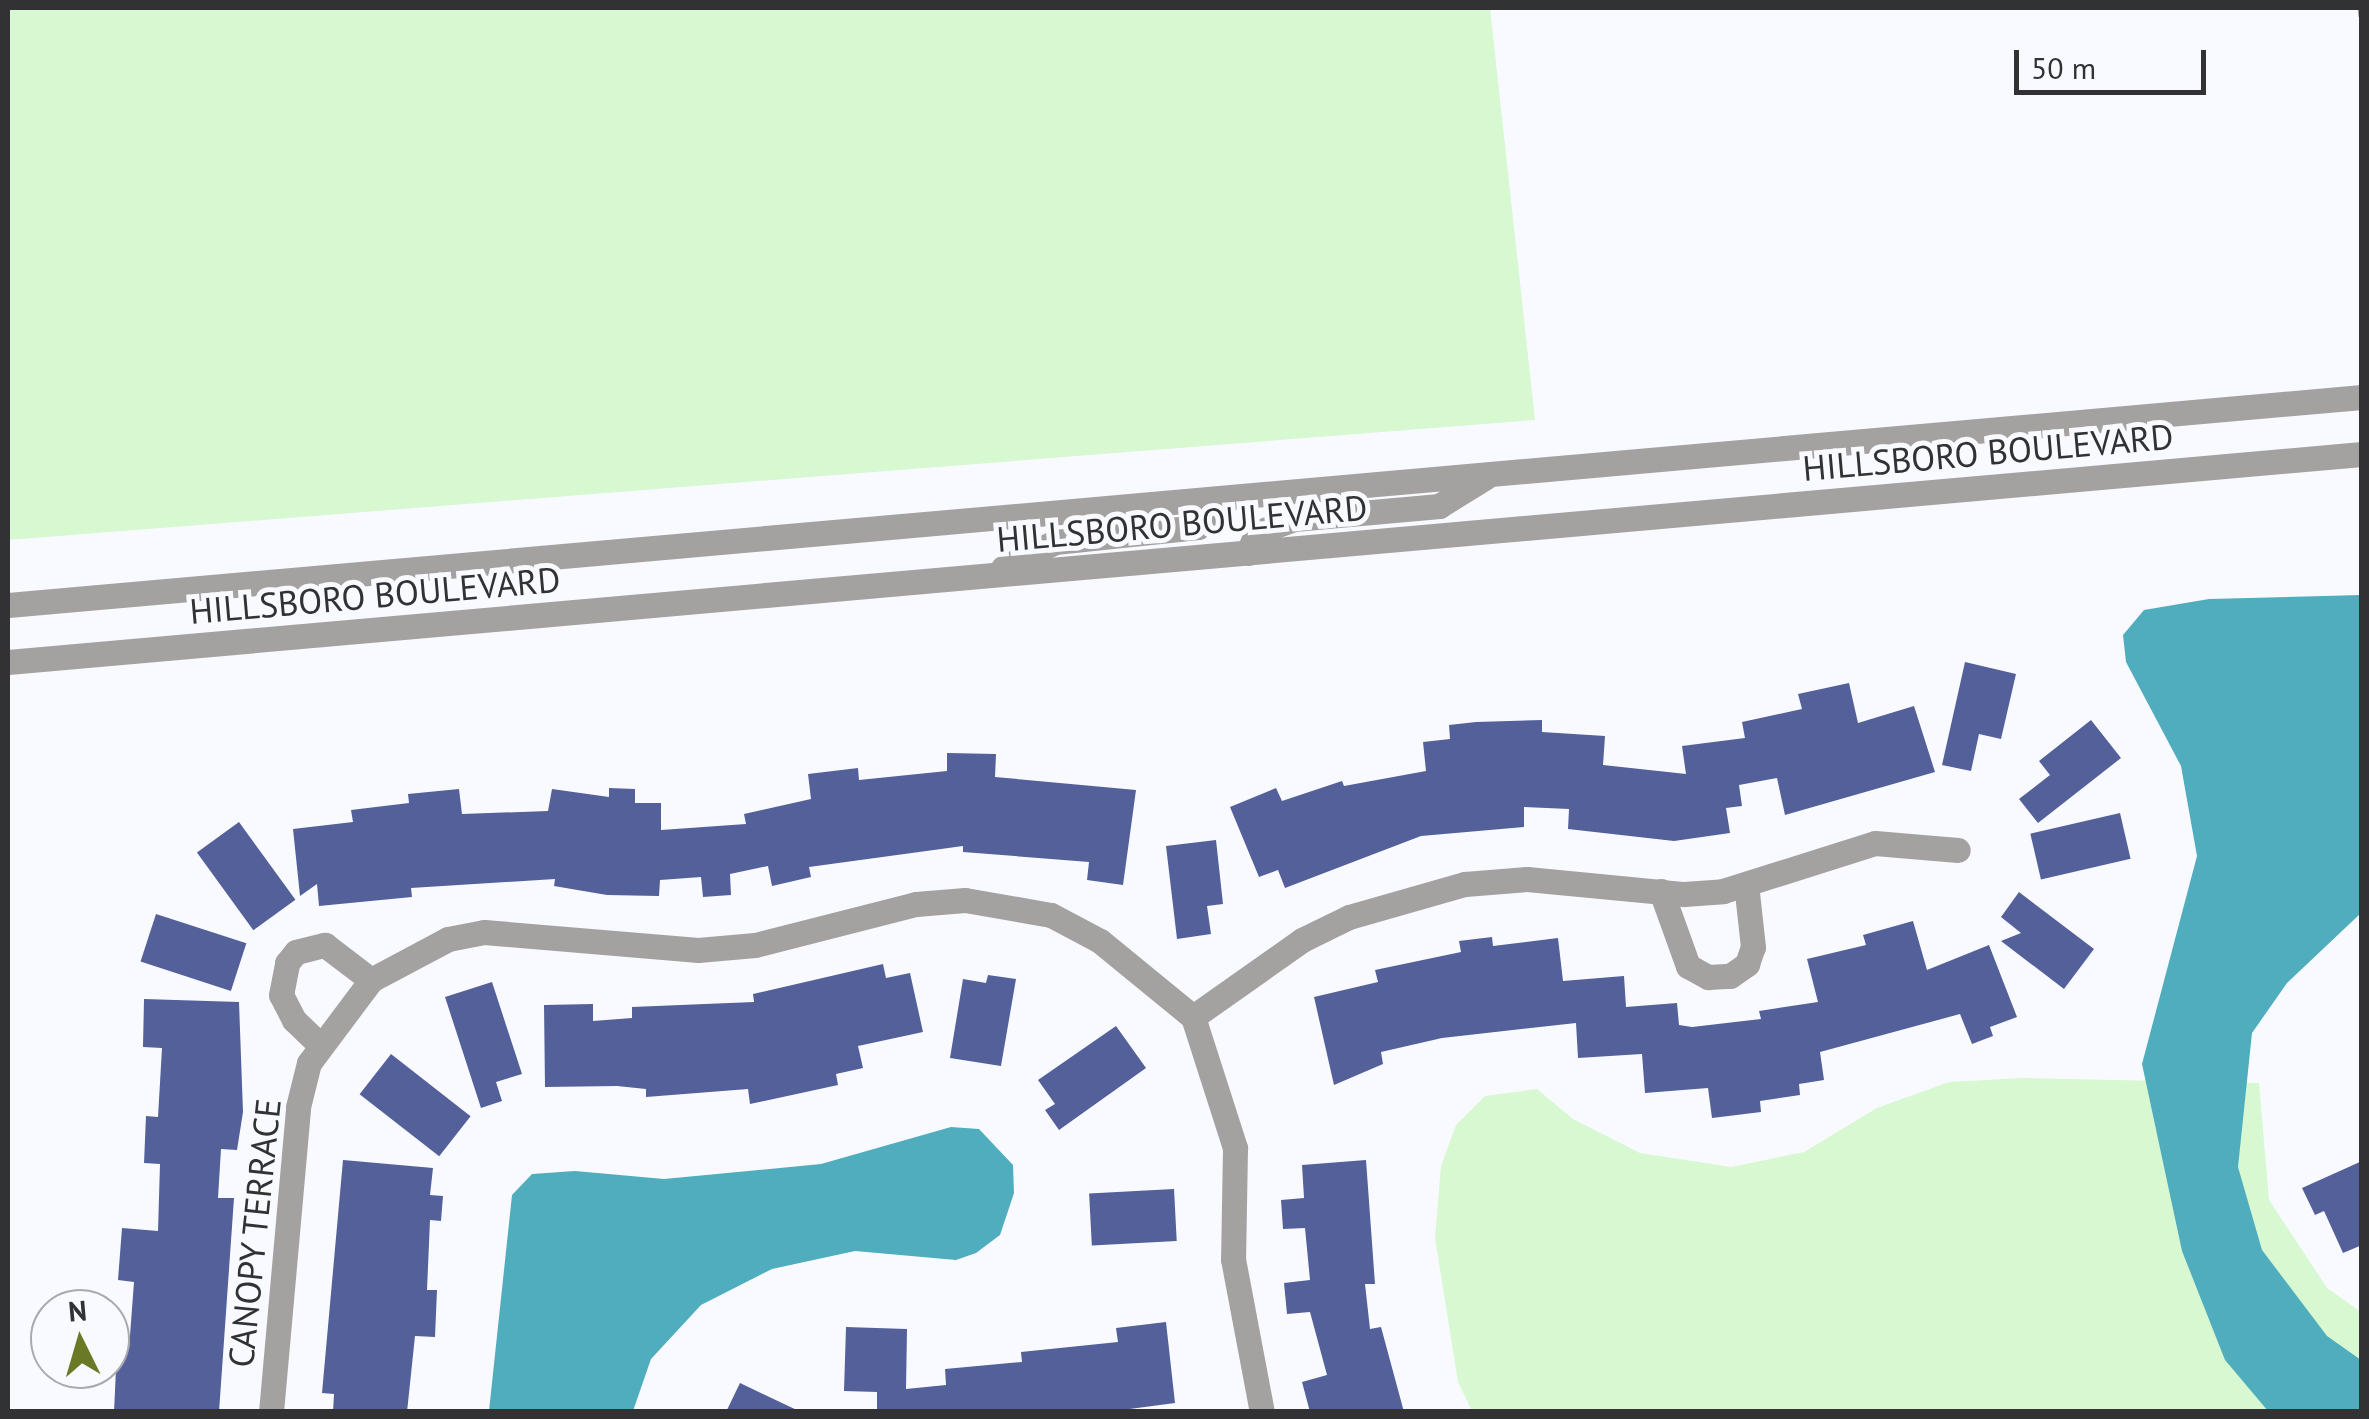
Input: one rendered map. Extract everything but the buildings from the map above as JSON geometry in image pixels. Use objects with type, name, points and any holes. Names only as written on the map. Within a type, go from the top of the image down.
[{"type":"street","name":"HILLSBORO BOULEVARD","points":[[8,605],[2362,398]]},
{"type":"street","name":"HILLSBORO BOULEVARD","points":[[8,662],[2362,454]]},
{"type":"street","points":[[1248,553],[1256,533],[1294,520],[1439,506],[1490,475]]},
{"type":"street","points":[[989,574],[1055,542],[1198,528],[1228,499]]},
{"type":"street","points":[[1262,1412],[1233,1259],[1236,1148],[1193,1017],[1302,940],[1407,898],[1527,879],[1684,894],[1746,884],[1875,842],[1958,850]]},
{"type":"street","points":[[1661,891],[1688,966],[1708,977],[1730,976],[1747,964],[1754,947],[1746,884]]},
{"type":"street","name":"CANOPY TERRACE","points":[[272,1412],[298,1107],[320,1046],[342,1012],[371,980],[448,939],[484,932],[698,950],[755,945],[916,904],[965,900],[1050,915],[1100,941],[1193,1017]]},
{"type":"street","points":[[320,1046],[286,1006],[280,982],[287,963],[296,952],[325,944],[371,980]]},
{"type":"path","points":[[2360,8],[2362,24]]},
{"type":"green space","points":[[8,8],[1490,8],[1535,420],[8,540]]},
{"type":"green space","points":[[2023,1078],[2259,1083],[2269,1200],[2327,1288],[2361,1312],[2361,1411],[1472,1411],[1458,1382],[1435,1238],[1441,1166],[1456,1125],[1485,1096],[1537,1089],[1573,1119],[1640,1153],[1731,1167],[1804,1152],[1877,1108],[1949,1082]]},
{"type":"water","points":[[2361,595],[2361,913],[2287,983],[2252,1033],[2238,1167],[2262,1250],[2327,1336],[2361,1360],[2361,1411],[2268,1411],[2225,1360],[2182,1251],[2142,1064],[2197,856],[2181,766],[2126,662],[2123,635],[2144,610],[2209,599]]},
{"type":"water","points":[[951,1127],[979,1129],[1013,1165],[1014,1193],[1000,1235],[976,1253],[956,1260],[855,1251],[772,1269],[701,1305],[651,1359],[633,1411],[489,1411],[512,1195],[532,1174],[575,1171],[664,1179],[821,1164]]}]
